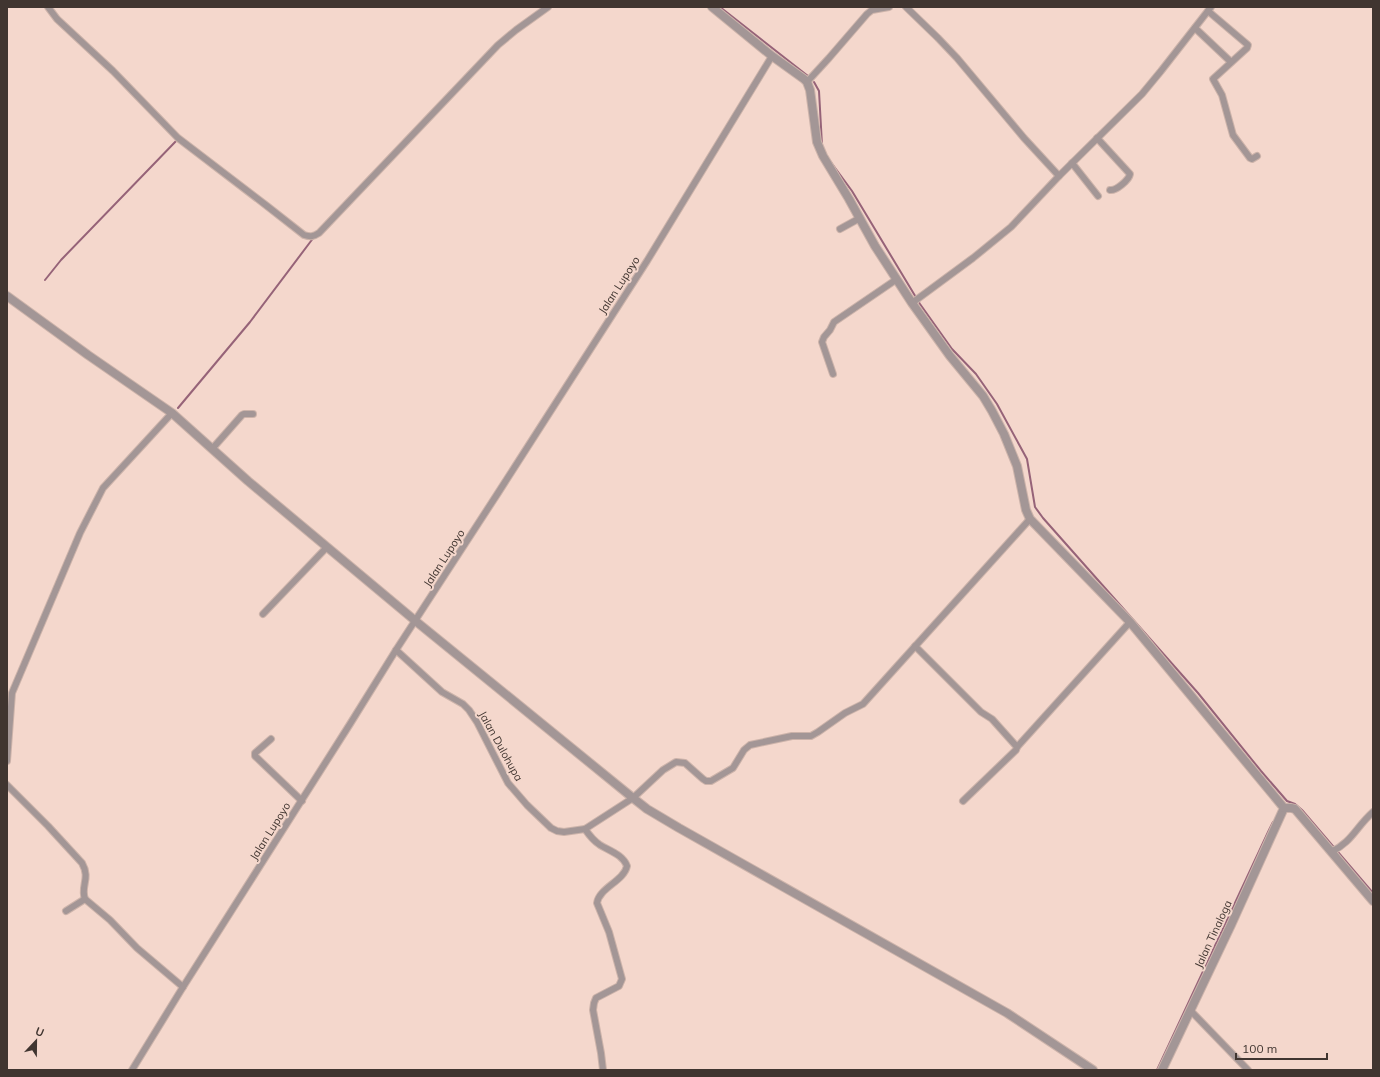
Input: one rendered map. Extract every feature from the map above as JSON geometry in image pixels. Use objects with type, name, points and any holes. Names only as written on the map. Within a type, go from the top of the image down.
[{"type":"street","points":[[48,7],[57,19],[113,71],[178,138],[304,235],[309,237],[314,236],[322,230],[498,45],[548,7]]},
{"type":"street","points":[[712,7],[807,82],[810,90],[815,132],[820,151],[857,219],[875,246],[894,281],[916,301],[950,356],[983,396],[992,411],[1004,434],[1017,466],[1026,510],[1030,519],[1130,622],[1285,807],[1295,809],[1335,850],[1373,901]]},
{"type":"street","points":[[807,82],[830,58],[867,14],[872,10],[889,7]]},
{"type":"street","points":[[906,7],[957,58],[1058,176]]},
{"type":"street","points":[[916,301],[1005,232],[1058,176],[1142,94],[1196,28],[1209,9],[1248,45],[1247,48],[1213,79],[1222,95],[1233,135],[1250,158],[1252,159],[1257,156]]},
{"type":"street","points":[[1196,28],[1231,62]]},
{"type":"street","name":"Jalan Lupoyo","points":[[132,1070],[396,650],[418,623],[498,493],[776,59]]},
{"type":"street","points":[[1098,138],[1130,174],[1129,178],[1115,190],[1110,190]]},
{"type":"street","points":[[1072,163],[1098,196]]},
{"type":"street","points":[[840,229],[857,219]]},
{"type":"street","points":[[833,374],[822,345],[822,339],[830,330],[834,322],[894,281]]},
{"type":"street","points":[[7,296],[88,355],[172,413],[248,481],[418,623],[652,812],[1007,1013],[1093,1070]]},
{"type":"street","points":[[7,761],[12,693],[80,533],[103,488],[172,413]]},
{"type":"street","points":[[212,449],[242,415],[253,414]]},
{"type":"street","points":[[1017,747],[992,719],[981,712],[915,646],[1030,519]]},
{"type":"street","points":[[263,614],[327,547]]},
{"type":"street","points":[[964,801],[1016,750],[1017,747],[1130,622]]},
{"type":"street","name":"Jalan Dulohupa","points":[[396,650],[442,692],[463,704],[469,710],[477,722],[508,783],[540,818],[551,828],[561,832],[585,829],[633,798],[663,770],[676,762],[685,763],[706,781],[711,781],[733,768],[744,750],[750,745],[792,736],[811,736],[835,719],[863,704],[915,646]]},
{"type":"street","points":[[271,739],[255,753],[255,756],[302,801]]},
{"type":"street","points":[[7,785],[82,863],[86,870],[85,899],[110,920],[137,948],[183,987]]},
{"type":"street","name":"Jalan Tinaloga","points":[[1162,1070],[1285,807]]},
{"type":"street","points":[[1335,850],[1350,840],[1363,822],[1373,812]]},
{"type":"street","points":[[585,829],[594,841],[621,858],[627,866],[626,871],[597,900],[598,907],[609,932],[622,979],[619,986],[596,998],[594,1003],[593,1010],[603,1070]]},
{"type":"street","points":[[66,911],[85,899]]},
{"type":"street","points":[[1190,1010],[1248,1070]]},
{"type":"waterway","points":[[720,7],[808,76]]},
{"type":"waterway","points":[[814,82],[819,91],[822,145]]},
{"type":"waterway","points":[[45,280],[61,260],[178,139]]},
{"type":"waterway","points":[[830,161],[852,191],[920,304],[952,349],[976,374],[997,404],[1027,459],[1035,507],[1043,518],[1198,693],[1287,801],[1295,804],[1302,810],[1373,893]]},
{"type":"waterway","points":[[178,408],[250,322],[314,237]]},
{"type":"waterway","points":[[1157,1070],[1273,822]]}]
